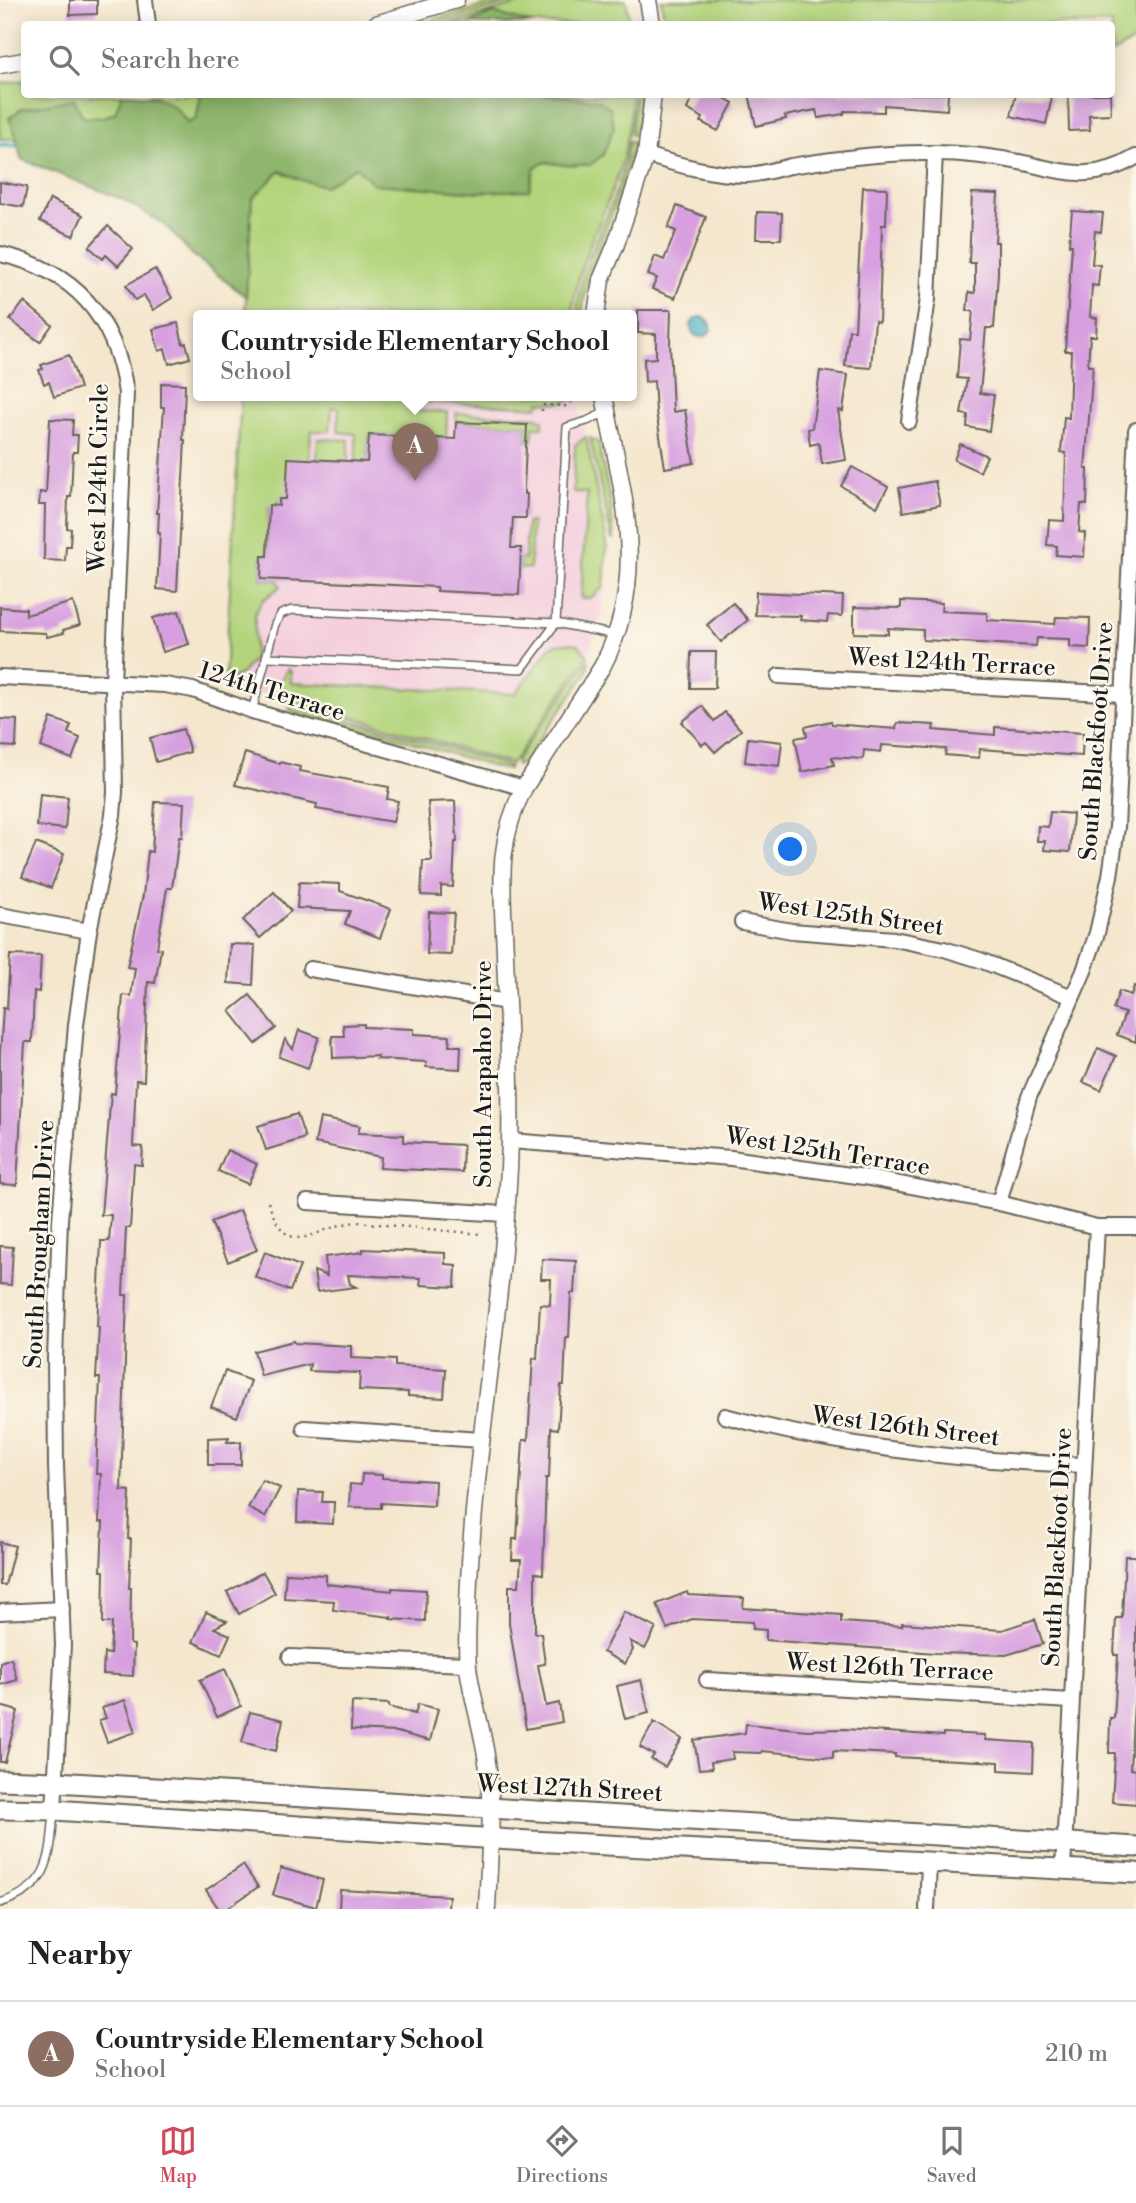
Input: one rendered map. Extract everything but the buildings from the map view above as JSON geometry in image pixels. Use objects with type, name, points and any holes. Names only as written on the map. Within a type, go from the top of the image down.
[{"type":"main road","name":"West 127th Street","points":[[0,1780],[1136,1847]]},
{"type":"main road","points":[[0,1809],[1136,1874]]},
{"type":"street","points":[[145,0],[148,21]]},
{"type":"street","points":[[386,21],[456,0]]},
{"type":"street","points":[[648,0],[652,21]]},
{"type":"street","points":[[0,65],[21,62]]},
{"type":"street","points":[[597,310],[601,280],[646,155],[653,98]]},
{"type":"street","points":[[646,155],[706,171],[748,175],[864,156],[935,153],[1023,163],[1049,171],[1076,174],[1103,171],[1136,157]]},
{"type":"street","points":[[909,421],[928,299],[935,153]]},
{"type":"street","name":"West 124th Circle","points":[[0,254],[38,265],[71,285],[102,321],[111,337],[124,374],[126,422],[113,683]]},
{"type":"street","name":"South Arapaho Drive","points":[[487,1909],[490,1808],[487,1762],[468,1664],[468,1603],[510,1141],[501,892],[504,843],[515,806],[524,788],[602,667],[617,635],[623,614],[627,583],[628,513],[606,404]]},
{"type":"street","name":"South Blackfoot Drive","points":[[999,1203],[1029,1097],[1057,1037],[1097,933],[1115,846],[1136,430]]},
{"type":"street","name":"West 124th Terrace","points":[[779,676],[1122,694]]},
{"type":"street","name":"124th Terrace","points":[[0,677],[165,685],[193,690],[252,711],[524,788]]},
{"type":"street","name":"South Brougham Drive","points":[[54,1810],[63,1645],[55,1359],[60,1220],[70,1079],[89,931],[113,816],[113,683]]},
{"type":"street","points":[[0,915],[89,931]]},
{"type":"street","name":"West 125th Street","points":[[742,922],[792,931],[894,939],[944,949],[980,960],[1072,997]]},
{"type":"street","points":[[310,970],[506,1003]]},
{"type":"street","name":"West 125th Terrace","points":[[510,1141],[731,1158],[864,1177],[999,1203],[1097,1227],[1136,1227]]},
{"type":"street","points":[[307,1202],[505,1214]]},
{"type":"street","name":"South Blackfoot Drive","points":[[1063,1869],[1097,1227]]},
{"type":"street","name":"West 126th Street","points":[[725,1416],[786,1433],[890,1450],[961,1459],[1084,1465]]},
{"type":"street","points":[[304,1428],[481,1440]]},
{"type":"street","points":[[0,1612],[62,1609]]},
{"type":"street","points":[[290,1657],[468,1664]]},
{"type":"street","name":"West 126th Terrace","points":[[707,1679],[1071,1700]]},
{"type":"street","points":[[927,1909],[929,1863]]},
{"type":"lane","points":[[268,657],[522,669],[556,622],[567,427],[587,421],[606,404]]},
{"type":"lane","points":[[252,711],[275,624],[281,614],[292,610],[556,622],[617,635]]},
{"type":"lane","points":[[0,1903],[19,1897],[38,1882],[47,1865],[54,1810]]},
{"type":"path","points":[[542,411],[542,405],[565,406],[574,401]]},
{"type":"path","points":[[268,1202],[275,1222],[285,1233],[307,1238],[342,1223],[480,1234]]},
{"type":"shaded area","points":[[241,401],[578,401],[604,525],[606,570],[602,611],[588,656],[508,768],[225,682]]},
{"type":"green space","points":[[505,0],[519,0],[447,21],[429,21]]},
{"type":"green space","points":[[531,0],[626,0],[630,21],[522,21],[493,13],[475,21],[460,21]]},
{"type":"green space","points":[[661,0],[1136,0],[1136,40],[1115,51],[1115,21],[664,21]]},
{"type":"green space","points":[[493,13],[522,21],[475,21]]},
{"type":"green space","points":[[21,80],[21,98],[121,98],[115,113],[100,118],[83,117],[16,135],[18,139],[0,139],[0,84]]},
{"type":"green space","points":[[121,98],[156,98],[167,102],[187,123],[196,119],[200,98],[574,98],[598,100],[610,108],[614,127],[603,155],[590,165],[545,162],[535,167],[529,190],[479,192],[374,184],[356,167],[325,186],[280,171],[252,199],[246,297],[193,255],[164,224],[122,199],[21,159],[9,118],[21,109],[74,99],[83,117],[100,118],[115,113]]},
{"type":"green space","points":[[154,98],[200,98],[196,119],[187,124]]},
{"type":"green space","points":[[531,98],[632,98],[620,168],[582,267],[573,310],[245,310],[252,198],[280,171],[301,180],[356,166],[535,167],[545,162],[576,166],[589,163],[603,155]]},
{"type":"green space","points":[[635,98],[641,98],[636,136],[631,135]]},
{"type":"green space","points":[[629,141],[634,143],[625,177],[590,274],[583,310],[577,310],[586,267],[624,165]]},
{"type":"green space","points":[[241,401],[412,401],[412,411],[447,412],[446,438],[369,435],[367,472],[356,468],[356,434],[338,432],[339,408],[332,407],[330,431],[311,431],[309,460],[286,499],[279,499],[279,506],[269,506],[267,556],[262,556],[261,579],[277,580],[281,586],[262,601],[255,614],[254,659],[242,673],[231,680],[225,677]]},
{"type":"green space","points":[[412,401],[566,401],[539,402],[538,407]]},
{"type":"green space","points":[[456,413],[538,417],[543,421],[543,427],[533,427],[532,441],[526,441],[527,425],[456,422]]},
{"type":"green space","points":[[586,437],[607,543],[604,587],[592,597],[581,599],[587,493],[573,492],[575,445]]},
{"type":"green space","points":[[590,438],[598,442],[610,500],[614,539],[612,539]]},
{"type":"green space","points":[[318,439],[349,440],[348,462],[317,460]]},
{"type":"green space","points":[[527,522],[532,522],[530,568],[520,569],[520,559],[525,559]]},
{"type":"green space","points":[[578,644],[588,656],[511,764],[371,722],[285,702],[280,689],[288,669],[291,672],[291,683],[515,694],[551,647]]},
{"type":"green space","points":[[589,660],[587,673],[523,762],[516,766],[516,760]]},
{"type":"green space","points":[[288,708],[372,726],[509,767],[501,769],[381,733],[295,714]]},
{"type":"water","points":[[701,317],[708,320],[711,327],[708,334],[701,337],[694,334],[691,327],[694,320]]},
{"type":"waterway","points":[[0,145],[15,145]]},
{"type":"place","name":"Countryside Elementary School","points":[[415,481]]}]
